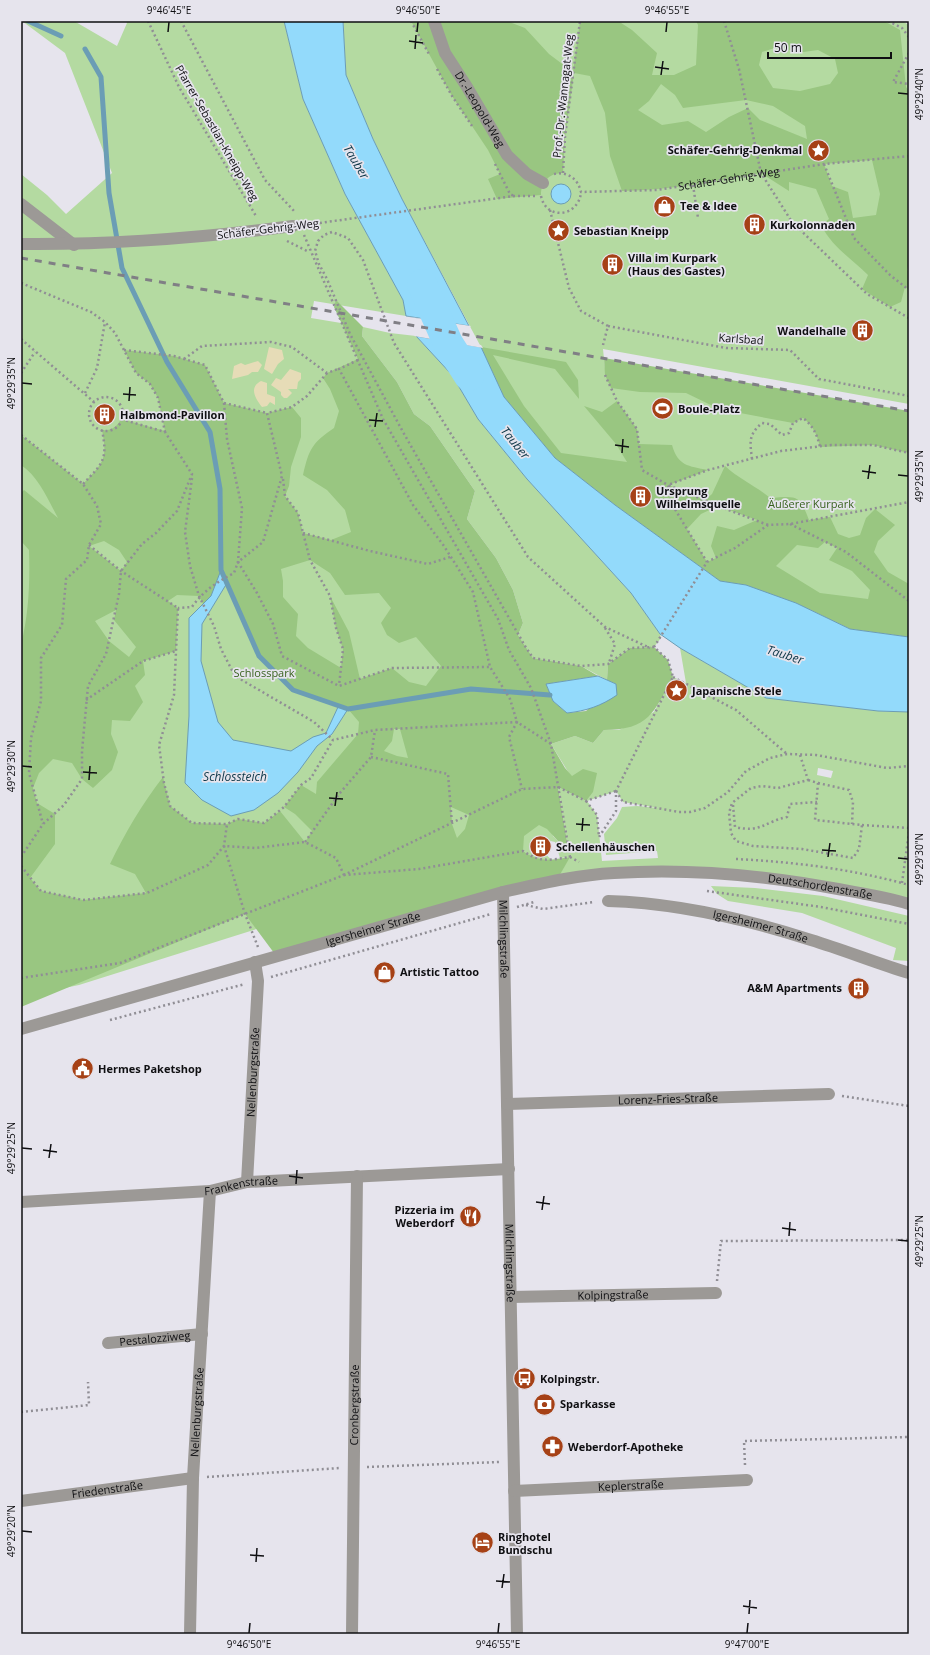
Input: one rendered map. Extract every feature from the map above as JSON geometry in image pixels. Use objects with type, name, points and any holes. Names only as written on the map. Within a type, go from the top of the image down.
[{"type":"street","name":"Dr.-Leopold-Weg","points":[[434,21],[445,53],[467,86],[507,155],[542,189]]},
{"type":"street","points":[[21,204],[78,245]]},
{"type":"street","name":"Schäfer-Gehrig-Weg","points":[[21,244],[78,245],[176,240],[265,230],[298,229]]},
{"type":"street","name":"Igersheimer Straße","points":[[21,1029],[503,892],[557,880],[613,873],[667,871],[731,873]]},
{"type":"street","name":"Deutschordenstraße","points":[[731,873],[791,880],[909,904]]},
{"type":"street","name":"Milchlingstraße","points":[[503,892],[517,1634]]},
{"type":"street","name":"Igersheimer Straße","points":[[608,901],[638,902],[731,917],[811,940],[909,973]]},
{"type":"street","name":"Nellenburgstraße","points":[[247,1182],[258,981],[255,962]]},
{"type":"street","name":"Lorenz-Fries-Straße","points":[[507,1104],[829,1094]]},
{"type":"street","name":"Frankenstraße","points":[[21,1202],[210,1191],[247,1182],[508,1169]]},
{"type":"street","name":"Cronbergstraße","points":[[352,1634],[357,1176]]},
{"type":"street","name":"Nellenburgstraße","points":[[190,1634],[193,1478],[210,1191]]},
{"type":"street","name":"Kolpingstraße","points":[[511,1297],[716,1293]]},
{"type":"street","name":"Pestalozziweg","points":[[108,1343],[202,1334]]},
{"type":"street","name":"Friedenstraße","points":[[21,1501],[193,1478]]},
{"type":"street","name":"Keplerstraße","points":[[514,1491],[747,1480]]},
{"type":"path","name":"Pfarrer-Sebastian-Kneipp-Weg","points":[[148,21],[179,87],[265,230]]},
{"type":"path","points":[[181,21],[265,180],[296,213]]},
{"type":"path","points":[[411,21],[452,96],[476,132]]},
{"type":"path","name":"Prof.-Dr.-Wannagat-Weg","points":[[563,173],[565,137],[580,21]]},
{"type":"path","points":[[724,21],[739,69],[761,173],[792,222],[868,294],[909,318]]},
{"type":"path","points":[[888,21],[902,28],[909,37]]},
{"type":"path","points":[[909,53],[893,82],[909,84]]},
{"type":"path","name":"Schäfer-Gehrig-Weg","points":[[581,192],[657,190],[824,164],[909,156]]},
{"type":"path","name":"Schäfer-Gehrig-Weg","points":[[492,159],[510,194],[514,196]]},
{"type":"path","points":[[824,164],[854,238],[890,275],[909,290]]},
{"type":"path","points":[[542,189],[543,203],[550,210],[559,214],[570,211],[579,202],[581,192],[577,181],[563,173]]},
{"type":"path","name":"Schäfer-Gehrig-Weg","points":[[298,229],[514,196],[542,189],[549,177],[563,173]]},
{"type":"path","points":[[693,185],[698,218]]},
{"type":"path","name":"Karlsbad","points":[[550,210],[569,288],[581,311],[608,326],[726,348],[790,350],[819,379],[909,396]]},
{"type":"path","points":[[298,229],[358,360],[383,419],[498,619],[510,650],[531,688],[551,744],[570,857],[545,861],[535,859],[523,851],[419,869],[344,875]]},
{"type":"path","points":[[650,648],[605,627],[528,557],[394,343],[363,260],[348,238],[332,232],[324,234],[318,241],[315,251],[318,264],[327,279],[350,334],[403,432],[524,646],[533,658],[581,666],[608,664],[630,648],[650,648],[654,647],[707,562],[735,548],[768,525]]},
{"type":"path","points":[[21,283],[91,312],[105,322],[115,333],[136,373],[150,384],[158,398],[166,432],[192,474],[185,532],[190,566],[199,596],[214,626],[221,649],[235,676],[314,722],[332,738],[375,730],[517,722],[551,744]]},
{"type":"path","points":[[85,393],[97,368],[105,322]]},
{"type":"path","points":[[603,345],[608,326]]},
{"type":"path","points":[[21,339],[94,402]]},
{"type":"path","points":[[183,359],[202,346],[271,342],[292,347],[327,373]]},
{"type":"path","points":[[89,545],[121,571],[178,608],[192,607],[199,596],[212,586],[234,573],[238,562],[242,508],[227,439],[224,402],[205,365],[174,356],[124,350]]},
{"type":"path","points":[[21,373],[35,352]]},
{"type":"path","points":[[224,402],[267,413],[292,407],[307,396],[327,373],[358,360]]},
{"type":"path","points":[[339,369],[413,505],[473,592],[490,667],[510,700],[517,722],[510,737],[522,789]]},
{"type":"path","points":[[605,375],[617,401],[637,429],[642,470],[668,485],[718,506],[768,525],[790,524],[909,502]]},
{"type":"path","points":[[83,484],[102,464],[105,446],[102,430],[90,421],[89,411],[94,402],[104,397],[114,400],[121,408],[122,419],[112,429],[102,430]]},
{"type":"path","points":[[267,413],[282,476],[285,496],[298,513],[310,560],[330,596],[336,628],[343,649],[339,686]]},
{"type":"path","points":[[752,459],[750,442],[752,431],[762,423],[770,424],[782,435],[789,433],[792,423],[803,418],[810,424],[816,433],[820,447]]},
{"type":"path","points":[[122,419],[166,432]]},
{"type":"path","points":[[21,435],[83,484],[97,506],[101,524],[89,545],[87,560],[66,579],[62,625],[41,658],[41,701],[31,738],[29,773],[43,824]]},
{"type":"path","points":[[668,485],[708,470],[781,451],[820,447],[873,445],[909,453]]},
{"type":"path","points":[[21,858],[43,824],[64,806],[82,779],[88,686],[106,654],[119,594],[121,571],[142,544],[177,510],[192,474]]},
{"type":"path","points":[[238,562],[263,542],[282,476]]},
{"type":"path","points":[[668,485],[673,506],[707,562]]},
{"type":"path","points":[[790,524],[846,552],[909,601]]},
{"type":"path","points":[[303,532],[370,552],[428,564],[450,557]]},
{"type":"path","points":[[238,562],[257,593],[273,624],[282,656],[339,686],[392,668],[490,667]]},
{"type":"path","points":[[178,608],[174,695],[159,745],[164,783],[170,806],[192,823],[226,824],[238,819],[264,823],[284,807],[301,785],[311,778],[332,738]]},
{"type":"path","points":[[605,627],[615,644],[608,664]]},
{"type":"path","points":[[21,978],[120,963],[344,875],[522,789],[558,787],[586,801],[597,815],[598,837],[616,811],[616,791],[673,677],[668,660],[654,647]]},
{"type":"path","points":[[86,700],[143,661],[176,651]]},
{"type":"path","points":[[673,677],[736,710],[787,754]]},
{"type":"path","points":[[305,842],[338,794],[371,757],[375,730]]},
{"type":"path","points":[[616,791],[623,802],[679,812],[690,812],[705,808],[728,792],[746,771],[770,758],[787,754],[816,755],[888,768],[909,766]]},
{"type":"path","points":[[800,755],[808,780]]},
{"type":"path","points":[[371,757],[448,774],[452,824]]},
{"type":"path","points":[[852,824],[853,802],[849,790],[808,780],[778,788],[762,786],[751,788],[732,803],[729,813],[731,833],[736,841],[753,846],[802,849],[853,858],[859,848],[862,825]]},
{"type":"path","points":[[818,783],[815,820],[909,828]]},
{"type":"path","points":[[586,801],[616,791]]},
{"type":"path","points":[[732,803],[735,827],[749,830],[762,828],[776,819],[787,817],[790,804],[817,802]]},
{"type":"path","points":[[226,824],[224,846],[245,914]]},
{"type":"path","points":[[902,883],[909,832]]},
{"type":"path","points":[[224,846],[255,848],[305,842],[336,858],[344,875]]},
{"type":"path","points":[[21,866],[41,891],[83,900],[147,893],[208,865],[224,846]]},
{"type":"path","points":[[707,892],[821,906],[909,924]]},
{"type":"path","points":[[523,905],[543,909],[608,901]]},
{"type":"path","points":[[829,1094],[909,1106]]},
{"type":"path","points":[[716,1293],[721,1241],[909,1240]]},
{"type":"path","points":[[21,1412],[89,1406],[88,1382]]},
{"type":"path","points":[[745,1465],[744,1441],[909,1437]]},
{"type":"green space","name":"Schlosspark","points":[[22,21],[74,21],[117,46],[127,23],[126,21],[284,21],[303,99],[345,194],[403,300],[406,316],[314,301],[311,318],[341,323],[482,559],[553,836],[569,852],[558,787],[586,801],[551,744],[575,736],[593,743],[604,730],[619,730],[654,712],[673,677],[686,683],[680,648],[766,698],[878,711],[909,712],[909,904],[731,873],[557,880],[569,857],[560,858],[555,842],[541,839],[533,842],[533,850],[539,854],[544,853],[552,860],[540,860],[533,857],[523,851],[523,845],[79,985],[21,997],[21,174],[47,195],[66,214],[112,173],[65,53]],"holes":[[[818,768],[833,771],[831,778],[817,775]],[[616,791],[623,802],[659,808],[637,806],[622,807],[617,818],[604,834],[606,855],[657,851],[658,858],[602,861],[597,815],[587,801]]]},
{"type":"green space","name":"Äußerer Kurpark","points":[[343,21],[902,21],[909,25],[909,404],[603,349],[605,369],[909,422],[909,637],[720,581],[615,505],[555,458],[504,397],[481,347],[402,199],[373,139],[346,75]]},
{"type":"green space","points":[[411,21],[507,21],[525,28],[549,54],[573,72],[580,21],[618,21],[632,30],[657,53],[652,75],[674,75],[696,65],[698,25],[696,21],[884,21],[900,30],[906,87],[909,91],[909,262],[907,270],[909,271],[909,290],[905,287],[901,302],[890,307],[862,289],[868,275],[836,246],[821,225],[829,219],[816,189],[789,182],[789,191],[761,173],[692,185],[622,191],[610,156],[605,113],[590,76],[574,73],[565,137],[563,173],[558,173],[544,182],[541,195],[497,199],[488,179],[500,174],[488,150],[452,96]],"holes":[[[781,46],[796,53],[818,50],[835,59],[838,73],[830,84],[800,91],[773,88],[759,65],[762,52]],[[661,84],[675,95],[683,108],[746,100],[773,106],[805,126],[807,139],[760,120],[748,108],[729,117],[706,132],[688,121],[662,125],[638,110],[649,101]],[[872,160],[880,194],[876,215],[853,218],[848,192],[832,186],[824,164]]]},
{"type":"green space","name":"Schlosspark","points":[[336,300],[363,327],[362,336],[397,382],[414,414],[430,426],[475,491],[467,519],[496,558],[513,590],[523,623],[518,635],[533,658],[581,666],[598,676],[546,684],[553,701],[567,713],[586,711],[616,684],[607,680],[608,664],[630,648],[654,647],[668,660],[673,677],[655,709],[641,722],[631,727],[604,730],[593,743],[575,736],[551,744],[565,768],[572,776],[583,769],[597,773],[593,792],[586,801],[558,787],[569,853],[547,829],[539,825],[524,836],[523,851],[529,855],[545,860],[570,857],[557,880],[277,957],[245,914],[21,1007],[21,645],[28,598],[29,550],[21,541],[21,493],[24,490],[58,518],[38,482],[21,465],[21,435],[83,484],[99,466],[104,455],[102,430],[113,428],[121,419],[165,431],[158,398],[150,384],[136,373],[124,350],[174,356],[205,365],[224,403],[267,413],[292,407],[301,418],[301,437],[291,467],[289,486],[285,496],[298,513],[303,533],[331,540],[351,532],[345,510],[327,490],[303,475],[312,447],[334,428],[339,411],[330,389],[323,378],[327,373],[358,359],[334,307]],"holes":[[[104,541],[119,550],[127,562],[121,571],[89,546]],[[310,560],[330,573],[345,595],[379,593],[391,608],[381,623],[387,635],[399,643],[416,637],[441,666],[426,686],[409,682],[392,668],[360,679],[349,632],[330,596],[336,628],[343,649],[341,668],[308,648],[296,636],[298,614],[283,597],[281,569]],[[222,570],[259,656],[293,690],[348,709],[359,722],[358,734],[317,782],[316,794],[301,785],[284,807],[295,814],[312,831],[305,842],[280,811],[264,823],[238,819],[227,824],[192,823],[170,806],[163,777],[134,819],[110,864],[135,874],[146,893],[83,900],[41,891],[30,878],[55,844],[55,814],[37,803],[33,788],[39,773],[53,759],[72,763],[82,779],[93,788],[112,770],[118,752],[111,734],[112,720],[130,721],[143,702],[135,686],[145,675],[143,661],[176,651],[178,608],[168,601],[177,595],[199,596],[203,604],[211,596]],[[116,610],[114,620],[136,647],[129,657],[109,641],[95,621]],[[394,729],[400,729],[408,758],[384,751],[392,741]],[[451,807],[469,815],[465,829],[457,838],[452,824]]]},
{"type":"green space","points":[[363,327],[390,333],[416,336],[452,375],[478,419],[527,479],[631,593],[660,634],[661,638],[654,647],[630,648],[608,664],[607,680],[581,666],[533,658],[518,635],[523,623],[513,590],[496,558],[467,519],[475,491],[430,426],[414,414],[397,382],[362,336]]},
{"type":"green space","points":[[481,347],[566,362],[578,380],[579,399],[555,369],[493,355],[524,406],[561,453],[627,462],[616,444],[584,406],[602,412],[617,401],[637,429],[639,444],[672,445],[677,457],[685,464],[708,470],[669,485],[705,500],[712,494],[725,466],[770,498],[796,498],[802,505],[809,520],[830,517],[838,534],[849,538],[860,535],[866,518],[875,509],[895,525],[878,541],[874,552],[888,572],[909,584],[909,637],[850,629],[796,603],[746,585],[720,581],[615,505],[555,458],[504,397]],"holes":[[[718,506],[757,520],[734,530],[717,526],[711,546],[716,558],[707,562],[687,529],[701,514]],[[825,542],[837,548],[829,560],[852,571],[870,590],[868,599],[820,593],[776,566],[797,545],[818,548]]]},
{"type":"green space","points":[[604,358],[909,411],[909,453],[873,445],[820,447],[814,431],[803,418],[793,423],[719,409],[686,393],[640,392],[611,388],[605,375]]},
{"type":"green space","points":[[711,886],[755,888],[823,896],[909,916],[909,961],[893,960],[896,948],[802,913],[728,901],[717,894]]},
{"type":"sand","points":[[269,347],[282,350],[284,359],[278,364],[272,374],[264,369]]},
{"type":"sand","points":[[258,361],[262,365],[258,372],[252,372],[248,375],[232,379],[234,366],[241,363],[245,365]]},
{"type":"sand","points":[[290,369],[301,373],[301,379],[298,382],[297,389],[288,389],[292,393],[287,398],[284,398],[281,395],[281,392],[271,385],[276,378],[281,380]]},
{"type":"sand","points":[[261,381],[267,383],[267,394],[275,397],[275,405],[270,402],[267,406],[262,407],[257,401],[254,390],[257,384]]},
{"type":"water","points":[[284,21],[343,21],[346,75],[373,139],[402,199],[469,326],[406,316],[403,300],[345,194],[303,99]]},
{"type":"water","points":[[561,184],[568,187],[571,194],[568,201],[561,204],[554,201],[551,194],[554,187]]},
{"type":"water","points":[[416,336],[481,347],[504,397],[555,458],[615,505],[720,581],[746,585],[796,603],[850,629],[909,637],[909,712],[878,711],[766,698],[680,648],[660,634],[631,593],[527,479],[478,419],[452,375]]},
{"type":"water","name":"Schlossteich","points":[[221,570],[227,583],[202,624],[201,661],[218,722],[233,740],[291,751],[313,737],[326,733],[338,707],[348,709],[332,734],[317,746],[298,772],[278,793],[254,810],[231,816],[202,800],[185,783],[189,716],[189,618],[211,596]]},
{"type":"water","points":[[598,676],[616,684],[617,695],[599,705],[574,712],[567,713],[553,701],[546,684]]},
{"type":"pier","points":[[404,316],[471,326],[469,328]]},
{"type":"pier","points":[[416,334],[481,345],[483,348],[414,336]]},
{"type":"waterway","points":[[28,21],[61,36]]},
{"type":"waterway","points":[[85,49],[101,77],[109,193],[122,268],[167,362],[210,432],[220,489],[221,570],[259,656],[293,690],[348,709],[471,689],[550,695]]},
{"type":"waterway","name":"Tauber","points":[[422,284],[448,343],[469,376]]},
{"type":"railway","points":[[21,258],[909,411]]},
{"type":"place","name":"Schäfer-Gehrig-Denkmal","points":[[818,150]]},
{"type":"place","name":"Tee & Idee","points":[[665,206]]},
{"type":"place","name":"Kurkolonnaden","points":[[755,225]]},
{"type":"place","name":"Sebastian Kneipp","points":[[559,231]]},
{"type":"place","name":"Villa im Kurpark (Haus des Gastes)","points":[[612,264]]},
{"type":"place","name":"Wandelhalle","points":[[862,331]]},
{"type":"place","name":"Boule-Platz","points":[[662,409]]},
{"type":"place","name":"Halbmond-Pavillon","points":[[105,415]]},
{"type":"place","name":"Ursprung Wilhelmsquelle","points":[[640,497]]},
{"type":"place","name":"Japanische Stele","points":[[676,691]]},
{"type":"place","name":"Schellenhäuschen","points":[[540,847]]},
{"type":"place","name":"Artistic Tattoo","points":[[385,972]]},
{"type":"place","name":"A&M Apartments","points":[[858,988]]},
{"type":"place","name":"Hermes Paketshop","points":[[82,1069]]},
{"type":"place","name":"Pizzeria im Weberdorf","points":[[470,1216]]},
{"type":"place","name":"Kolpingstr.","points":[[524,1379]]},
{"type":"place","name":"Sparkasse","points":[[545,1404]]},
{"type":"place","name":"Weberdorf-Apotheke","points":[[552,1447]]},
{"type":"place","name":"Ringhotel Bundschu","points":[[482,1543]]}]
